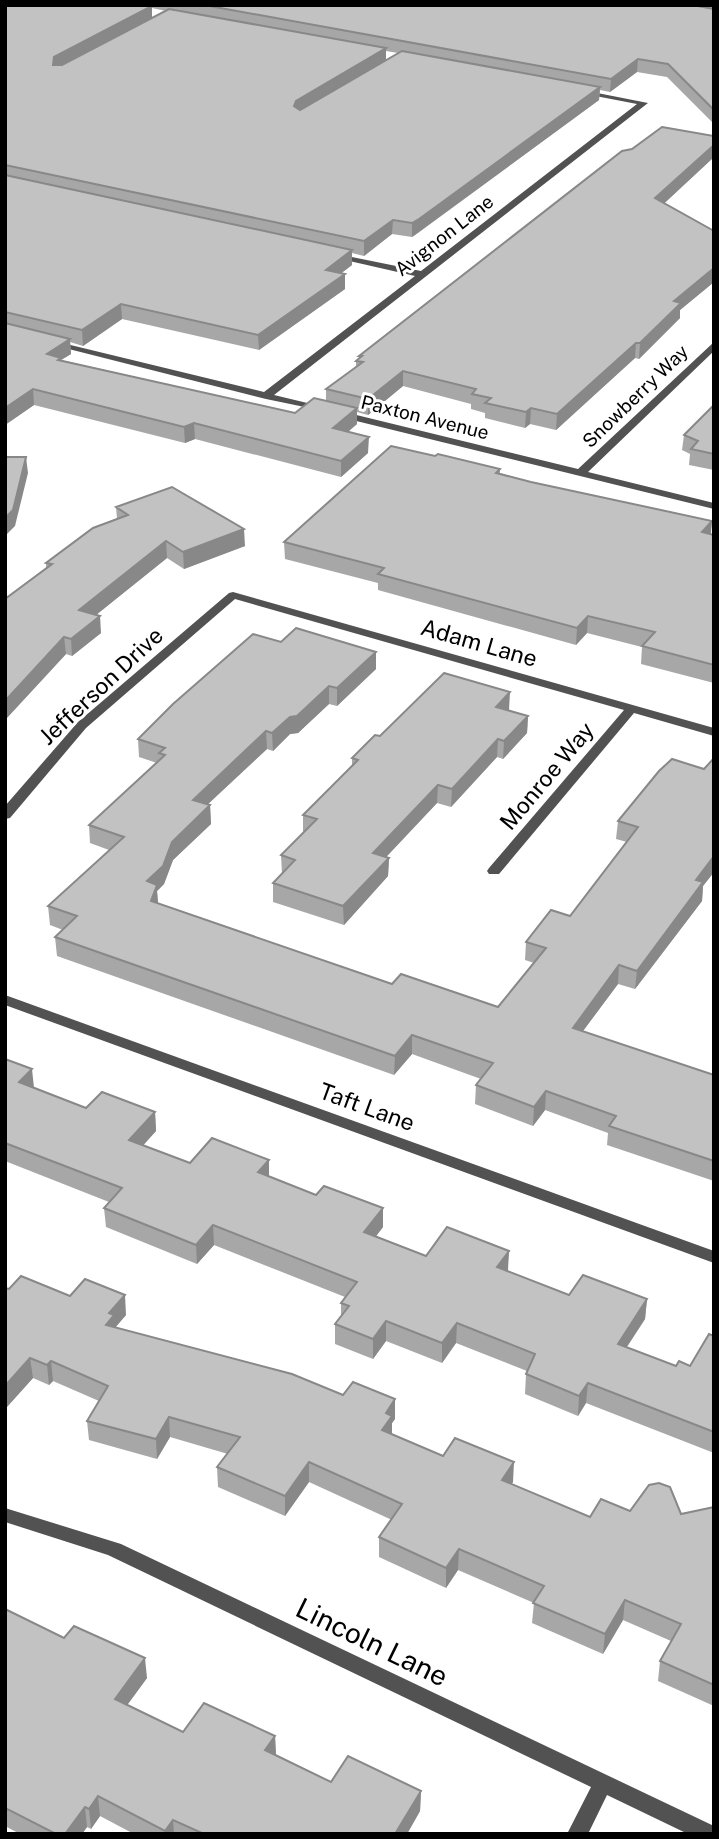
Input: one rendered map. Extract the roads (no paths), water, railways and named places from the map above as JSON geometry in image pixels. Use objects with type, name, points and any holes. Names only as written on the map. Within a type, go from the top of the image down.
[{"type":"street","name":"Avignon Lane","points":[[266,396],[645,103],[563,88]]},
{"type":"street","points":[[327,254],[421,274]]},
{"type":"street","name":"Paxton Avenue","points":[[44,341],[714,506]]},
{"type":"street","name":"Snowberry Way","points":[[580,472],[714,345]]},
{"type":"street","name":"Adam Lane","points":[[233,595],[714,732]]},
{"type":"street","name":"Jefferson Drive","points":[[6,810],[82,725],[233,595]]},
{"type":"street","name":"Monroe Way","points":[[494,871],[632,708]]},
{"type":"street","name":"Taft Lane","points":[[5,1000],[714,1257]]},
{"type":"street","name":"Lincoln Lane","points":[[5,1515],[114,1549],[709,1834]]},
{"type":"street","points":[[577,1834],[602,1785]]}]
